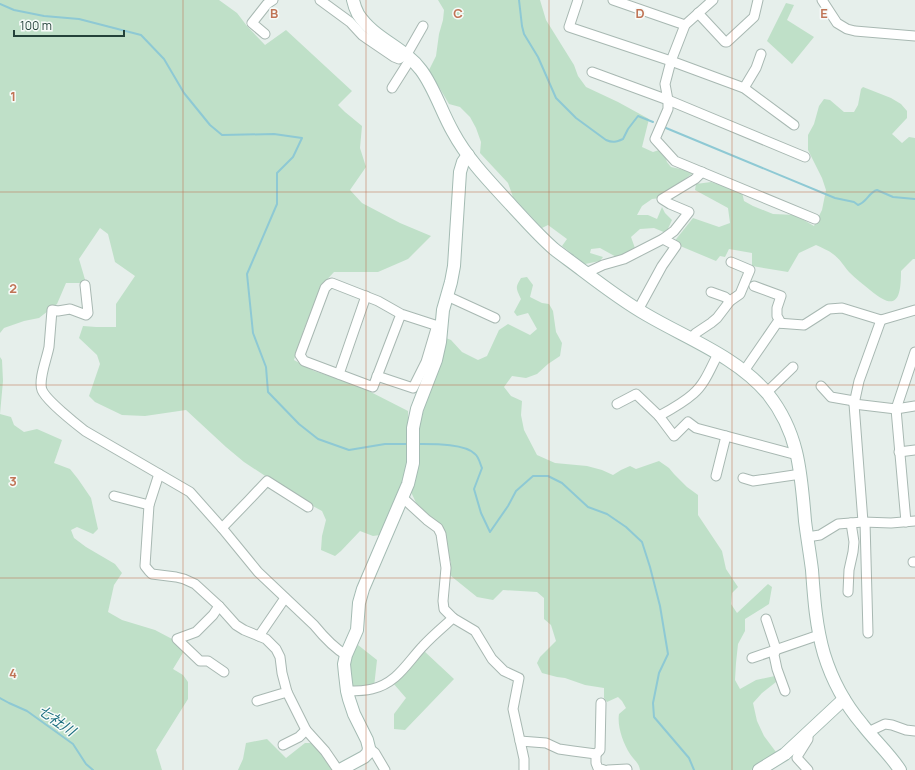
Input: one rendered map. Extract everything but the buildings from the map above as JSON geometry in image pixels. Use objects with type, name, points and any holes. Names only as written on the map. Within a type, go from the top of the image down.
[{"type":"street","points":[[265,34],[252,22],[267,4],[274,0]]},
{"type":"street","points":[[320,0],[350,22],[362,35],[394,57],[399,59],[409,56]]},
{"type":"street","points":[[353,0],[358,13],[368,26],[409,56],[423,72],[453,133],[468,155],[486,178],[538,234],[554,249],[612,293],[638,310],[718,354],[744,371],[766,393],[781,414],[793,438],[798,455],[819,635],[827,664],[835,683],[856,718],[894,760],[900,770]]},
{"type":"street","points":[[578,0],[569,27],[671,61],[744,88],[794,125]]},
{"type":"street","points":[[613,0],[685,25]]},
{"type":"street","points":[[713,0],[685,25],[671,61],[665,84],[668,109],[655,139],[675,161],[815,219]]},
{"type":"street","points":[[698,13],[725,42],[727,42],[754,17],[758,0]]},
{"type":"street","points":[[822,0],[837,23],[847,29],[915,36]]},
{"type":"street","points":[[392,88],[423,26]]},
{"type":"street","points":[[744,88],[756,68],[761,54]]},
{"type":"street","points":[[592,72],[668,100],[805,157]]},
{"type":"street","points":[[377,376],[413,388],[426,362],[439,326],[454,266],[460,172],[463,162],[468,155]]},
{"type":"street","points":[[586,273],[602,265],[624,259],[663,239],[674,230],[689,212],[662,199],[696,179],[702,172]]},
{"type":"street","points":[[638,310],[662,266],[676,246],[663,239]]},
{"type":"street","points":[[690,339],[717,318],[730,301],[740,294],[750,270],[731,262]]},
{"type":"street","points":[[401,314],[373,387],[304,361],[300,355],[325,288],[332,283],[378,301],[401,314],[439,326]]},
{"type":"street","points":[[85,285],[88,313],[86,314],[70,309],[58,311],[52,310],[49,348],[41,382],[42,390],[47,397],[76,424],[190,492],[258,572],[340,651],[346,654]]},
{"type":"street","points":[[754,286],[780,296],[777,316],[781,323]]},
{"type":"street","points":[[711,292],[725,297],[730,301]]},
{"type":"street","points":[[339,374],[366,296]]},
{"type":"street","points":[[447,296],[496,318]]},
{"type":"street","points":[[744,371],[777,323],[804,325],[829,309],[842,308],[881,320],[915,310]]},
{"type":"street","points":[[868,633],[864,522],[854,403],[859,381],[881,320]]},
{"type":"street","points":[[159,474],[149,505],[145,566],[148,571],[152,574],[184,579],[195,584],[219,606],[236,625],[266,639],[276,649],[280,658],[286,692],[306,730],[325,751],[339,770],[364,757],[368,753],[369,748],[367,740],[354,714],[347,691],[344,664],[346,654],[357,630],[359,603],[363,589],[408,484],[412,463],[413,428],[417,409],[436,360],[440,342],[439,326]]},
{"type":"street","points":[[807,537],[820,535],[838,524],[864,522],[910,522],[899,452],[896,409],[915,352]]},
{"type":"street","points":[[659,416],[682,403],[694,394],[703,383],[718,354]]},
{"type":"street","points":[[766,393],[793,367]]},
{"type":"street","points":[[821,386],[831,397],[854,403],[896,409],[915,406]]},
{"type":"street","points":[[617,404],[636,394],[659,416],[674,436],[688,422],[696,428],[798,455]]},
{"type":"street","points":[[716,476],[726,436]]},
{"type":"street","points":[[899,452],[915,450]]},
{"type":"street","points":[[743,478],[753,481],[801,474]]},
{"type":"street","points":[[222,528],[267,481],[308,507]]},
{"type":"street","points":[[114,496],[149,505]]},
{"type":"street","points":[[402,498],[438,528],[441,534],[446,568],[443,601],[444,609],[453,618],[475,631],[485,645],[492,659],[504,671],[519,678],[513,709],[524,759],[524,770]]},
{"type":"street","points":[[848,592],[849,570],[854,552],[851,523]]},
{"type":"street","points":[[259,636],[285,598]]},
{"type":"street","points":[[219,606],[213,615],[196,632],[177,639],[200,661],[208,661],[224,672]]},
{"type":"street","points":[[347,691],[371,690],[394,679],[401,673],[423,646],[453,618]]},
{"type":"street","points":[[766,619],[776,649],[774,655],[777,669],[785,691]]},
{"type":"street","points":[[752,658],[819,635]]},
{"type":"street","points":[[257,701],[286,692]]},
{"type":"street","points":[[759,770],[785,754],[844,699]]},
{"type":"street","points":[[601,703],[600,750],[596,754],[596,763],[598,768],[604,770]]},
{"type":"street","points":[[868,732],[885,724],[915,731]]},
{"type":"street","points":[[283,745],[299,737],[306,730]]},
{"type":"street","points":[[808,732],[808,739],[797,758],[808,770]]},
{"type":"street","points":[[520,741],[546,743],[559,748],[596,754]]},
{"type":"street","points":[[369,748],[375,753],[385,770]]},
{"type":"street","points":[[608,770],[627,769]]},
{"type":"green space","points":[[0,0],[219,0],[237,13],[265,45],[286,30],[352,91],[338,105],[362,126],[360,148],[366,167],[350,190],[362,203],[400,223],[431,236],[408,259],[378,272],[334,272],[322,285],[304,329],[294,360],[314,371],[357,385],[408,411],[406,474],[380,535],[373,536],[360,531],[335,556],[321,550],[322,536],[326,520],[322,511],[300,499],[244,462],[186,410],[145,416],[122,415],[95,402],[89,396],[100,364],[97,355],[79,338],[83,326],[116,327],[116,304],[135,276],[115,262],[108,234],[100,228],[79,259],[86,283],[66,283],[57,304],[39,318],[24,321],[4,328],[0,333]]},
{"type":"green space","points":[[438,0],[540,0],[546,20],[574,65],[578,76],[586,87],[649,119],[642,147],[653,152],[659,150],[664,153],[667,162],[671,167],[694,172],[661,198],[652,199],[642,206],[637,215],[648,215],[657,219],[662,207],[665,213],[672,220],[666,233],[654,228],[640,229],[631,237],[636,251],[620,259],[600,248],[591,249],[590,253],[603,257],[600,261],[585,264],[562,246],[567,239],[548,225],[542,228],[513,197],[508,183],[480,153],[481,142],[470,117],[460,107],[449,104],[429,70],[436,56],[439,34],[443,20],[444,10]]},
{"type":"green space","points":[[786,3],[794,5],[787,20],[814,37],[792,64],[767,41]]},
{"type":"green space","points":[[863,87],[891,98],[901,104],[907,111],[907,118],[892,134],[902,143],[909,137],[915,138],[915,259],[913,259],[901,271],[900,289],[896,299],[886,301],[879,297],[852,275],[829,251],[816,245],[799,253],[788,272],[752,266],[752,253],[729,249],[725,257],[720,256],[716,261],[673,243],[693,218],[719,227],[730,223],[728,208],[695,190],[696,184],[711,182],[742,192],[744,201],[753,206],[773,214],[795,215],[814,226],[822,210],[826,190],[822,178],[808,150],[808,135],[814,124],[819,106],[824,99],[830,100],[844,112],[854,112],[858,105],[861,89]]},
{"type":"green space","points":[[527,277],[533,285],[530,297],[542,303],[549,304],[553,311],[556,332],[562,343],[560,356],[537,374],[526,378],[512,376],[504,387],[511,396],[522,401],[521,415],[524,430],[537,455],[555,463],[587,466],[613,475],[630,466],[636,469],[659,461],[669,468],[687,487],[698,495],[698,515],[722,551],[726,569],[738,587],[732,593],[731,604],[737,613],[768,584],[772,587],[769,604],[745,619],[745,631],[738,644],[735,680],[740,689],[756,680],[775,676],[776,682],[762,693],[753,703],[757,721],[764,736],[776,752],[772,759],[751,770],[640,770],[637,763],[627,750],[621,734],[619,714],[626,708],[618,697],[607,702],[604,698],[604,688],[585,685],[565,678],[542,673],[537,663],[540,657],[556,641],[551,625],[544,619],[544,598],[537,592],[503,590],[493,600],[477,597],[451,576],[451,562],[448,557],[441,528],[422,513],[411,492],[417,474],[419,460],[419,428],[429,390],[446,338],[451,340],[462,352],[478,360],[487,356],[499,330],[508,324],[530,335],[537,329],[528,313],[517,316],[514,312],[521,299],[517,286],[521,278]]},
{"type":"green space","points":[[0,357],[2,360],[3,381],[0,414]]},
{"type":"green space","points":[[0,414],[11,417],[14,425],[24,432],[37,429],[62,440],[54,463],[70,469],[91,498],[98,529],[93,534],[77,527],[71,530],[74,538],[115,564],[122,573],[114,585],[108,612],[122,620],[155,630],[174,640],[184,651],[173,669],[183,675],[188,682],[188,699],[156,750],[162,770],[0,770]]},
{"type":"green space","points":[[358,645],[377,660],[374,687],[351,689],[351,661],[354,651]]},
{"type":"green space","points":[[424,651],[454,679],[405,730],[394,729],[394,714],[406,698],[393,683]]},
{"type":"green space","points":[[267,739],[286,758],[305,743],[313,743],[336,770],[238,770],[243,759],[246,743]]},
{"type":"waterway","points":[[519,0],[524,34],[538,57],[556,98],[576,118],[606,140],[613,142],[623,139],[628,129],[638,116],[653,122]]},
{"type":"waterway","points":[[0,4],[14,10],[44,16],[79,19],[141,35],[164,59],[184,93],[210,125],[222,135],[274,134],[302,138],[293,157],[277,173],[277,204],[247,274],[253,333],[266,367],[268,392],[299,424],[318,439],[349,450],[385,444],[408,444]]},
{"type":"waterway","points":[[666,128],[835,198],[854,202],[858,205],[864,202],[874,191],[877,190],[893,197],[915,199]]},
{"type":"waterway","points":[[417,444],[456,446],[470,450],[476,455],[482,468],[474,489],[481,513],[490,532],[508,506],[516,491],[533,476],[548,476],[562,483],[588,507],[607,514],[626,527],[642,542],[660,606],[668,654],[659,673],[653,703],[654,717],[689,758],[694,770]]},
{"type":"waterway","name":"七社川","points":[[0,698],[27,711],[73,744],[86,764],[93,770]]}]
